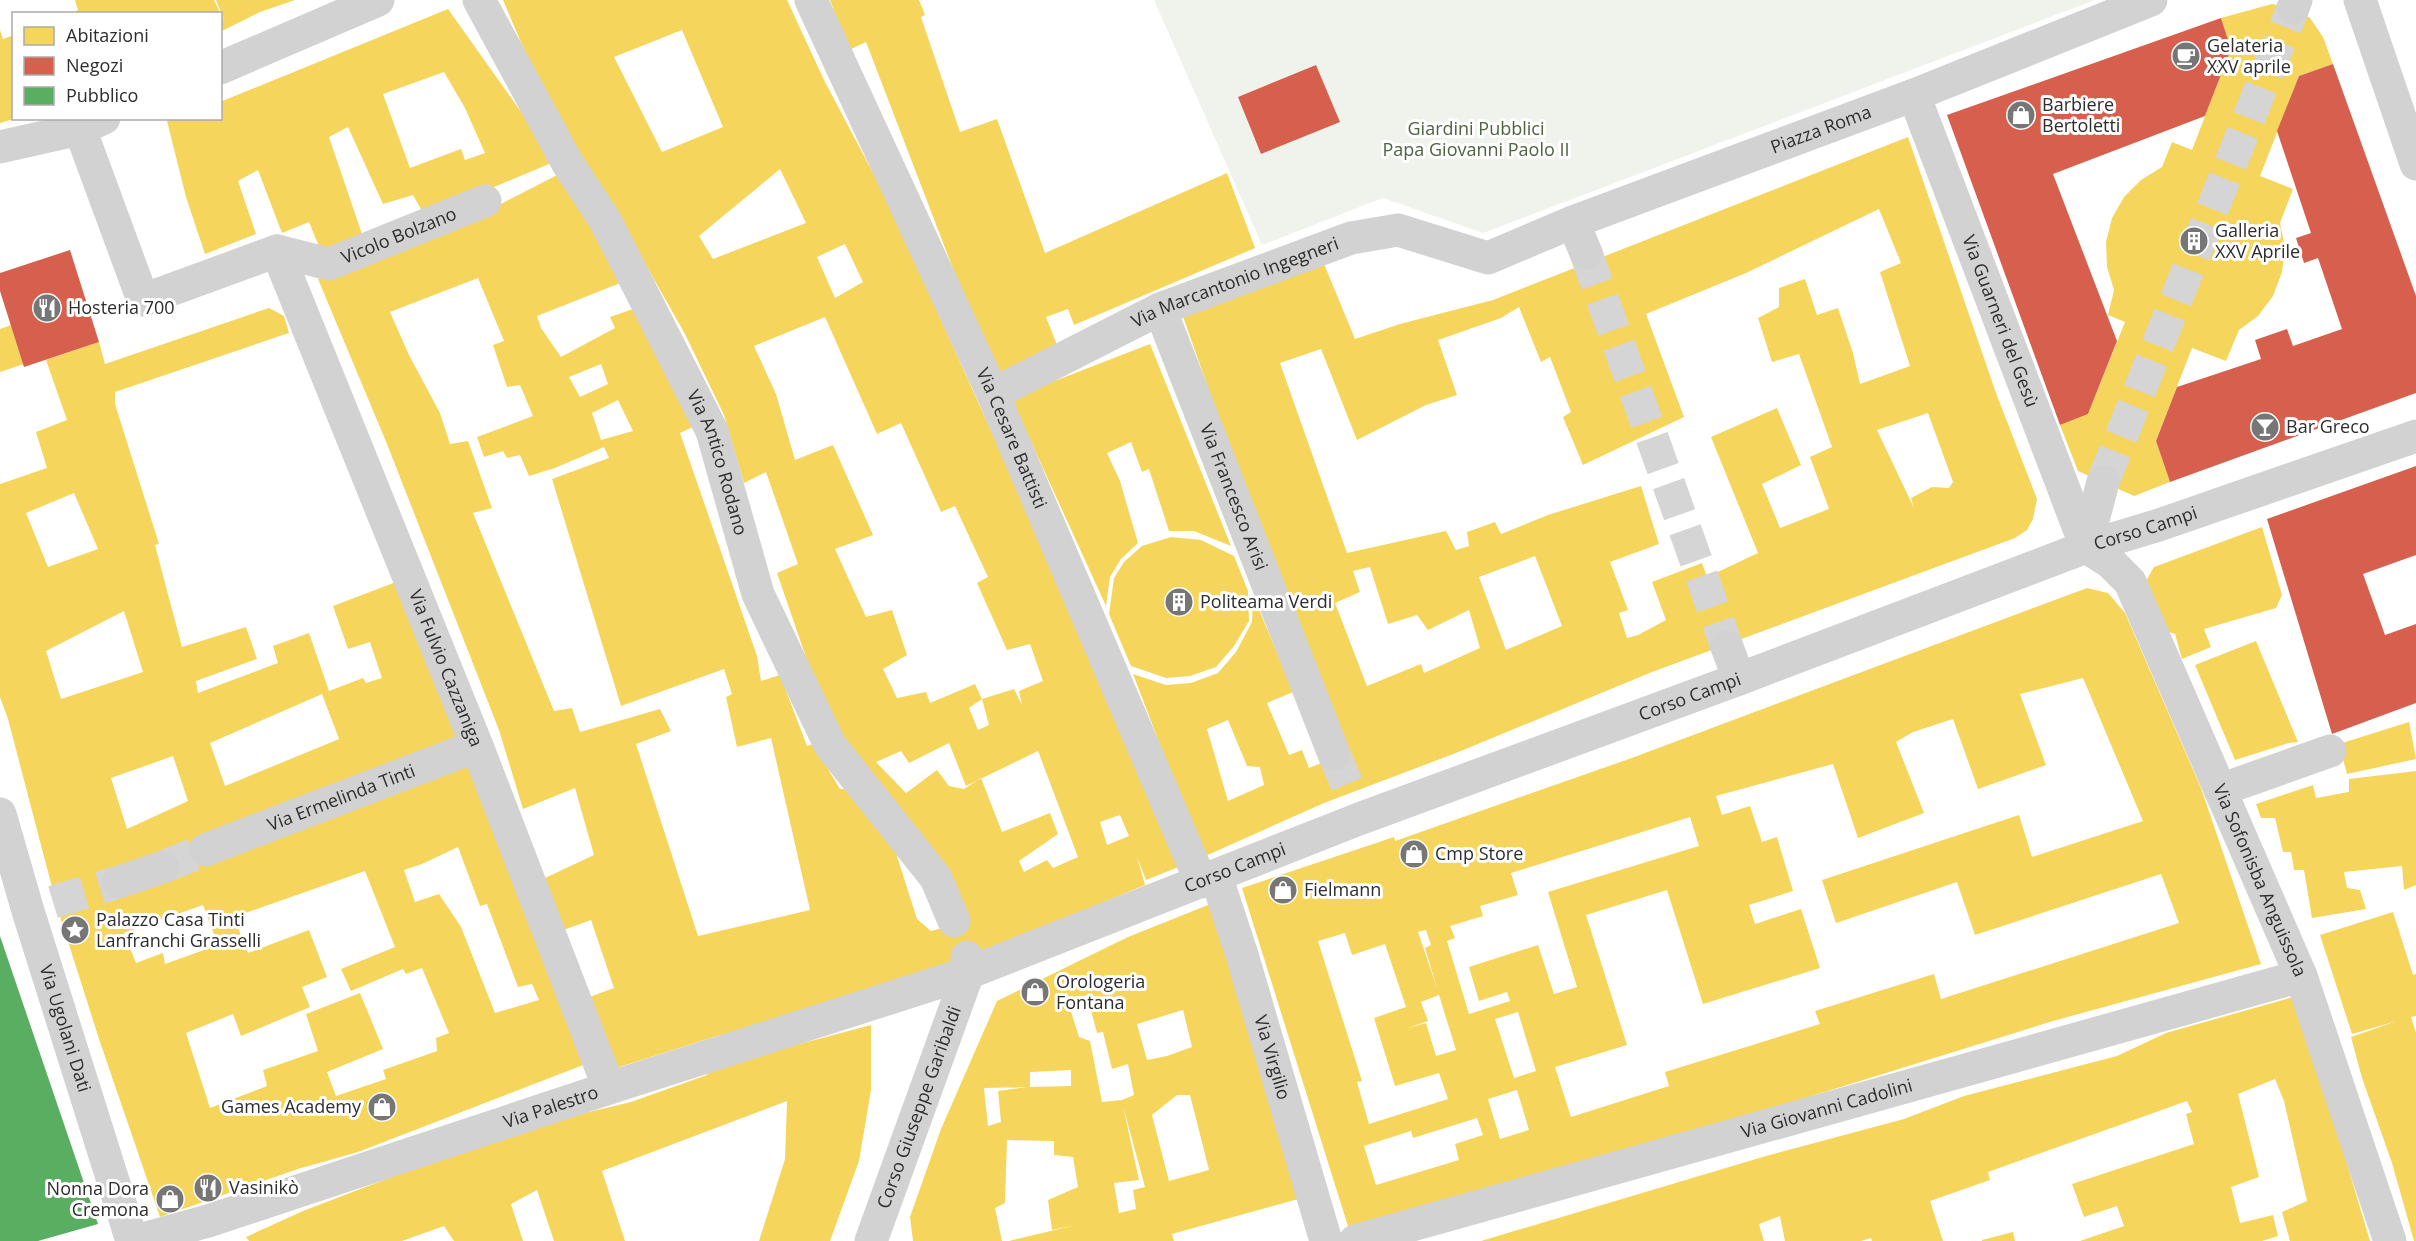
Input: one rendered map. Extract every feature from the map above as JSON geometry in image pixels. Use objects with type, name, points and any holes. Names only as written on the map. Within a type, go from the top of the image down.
[{"type":"street","points":[[222,67],[378,0]]},
{"type":"street","name":"Via Antico Rodano","points":[[479,0],[568,164],[605,220],[712,431],[758,594],[830,745],[936,878],[954,921]]},
{"type":"street","name":"Via Cesare Battisti","points":[[811,0],[993,394],[1167,799],[1208,879]]},
{"type":"street","name":"Piazza Roma","points":[[1488,258],[1573,222],[1914,95],[2151,0]]},
{"type":"street","points":[[2360,0],[2416,164]]},
{"type":"street","name":"Via Guarneri del Gesù","points":[[1914,95],[2086,547]]},
{"type":"street","points":[[0,147],[92,124],[144,300],[277,251]]},
{"type":"street","name":"Vicolo Bolzano","points":[[277,251],[330,264],[485,201]]},
{"type":"street","points":[[1573,222],[1586,253]]},
{"type":"street","name":"Via Marcantonio Ingegneri","points":[[993,394],[1160,309],[1351,238],[1398,230],[1488,258]]},
{"type":"street","name":"Via Fulvio Cazzaniga","points":[[277,251],[477,746],[609,1088]]},
{"type":"street","name":"Via Francesco Arisi","points":[[1160,309],[1334,754]]},
{"type":"street","name":"Corso Campi","points":[[967,964],[1208,879],[1356,807],[1739,679],[2086,547],[2159,525],[2416,436]]},
{"type":"street","points":[[2086,547],[2103,482]]},
{"type":"street","name":"Via Sofonisba Anguissola","points":[[2086,547],[2110,562],[2130,582],[2301,976],[2390,1241]]},
{"type":"street","points":[[1726,647],[1739,679]]},
{"type":"street","name":"Via Ermelinda Tinti","points":[[205,850],[477,746]]},
{"type":"street","points":[[2220,790],[2330,751]]},
{"type":"street","name":"Via Ugolani Dati","points":[[0,814],[41,907],[134,1241]]},
{"type":"street","points":[[119,882],[162,867]]},
{"type":"street","name":"Via Virgilio","points":[[1208,879],[1242,955],[1326,1241]]},
{"type":"street","name":"Via Palestro","points":[[134,1241],[214,1231],[609,1088],[967,964]]},
{"type":"street","name":"Corso Giuseppe Garibaldi","points":[[871,1241],[967,964]]},
{"type":"street","name":"Via Giovanni Cadolini","points":[[1355,1241],[2301,976]]},
{"type":"green space","name":"Giardini Pubblici Papa Giovanni Paolo II","points":[[1154,0],[2095,0],[1483,233],[1383,198],[1262,245]]},
{"type":"building: Abitazioni","points":[[75,0],[214,0],[220,12],[74,12],[78,10]]},
{"type":"building: Abitazioni","points":[[216,0],[295,0],[260,12],[222,31],[222,16],[225,22]]},
{"type":"building: Abitazioni","points":[[503,0],[787,0],[824,80],[883,192],[1013,479],[1181,866],[1146,880],[1137,857],[1145,885],[1099,904],[961,970],[717,1036],[610,1070],[584,999],[614,988],[591,920],[561,931],[543,879],[594,855],[575,788],[523,809],[499,730],[387,444],[318,279],[499,205],[563,172],[623,282],[537,316],[541,328],[561,357],[615,328],[610,317],[636,308],[697,425],[680,433],[757,656],[761,681],[780,675],[807,746],[813,744],[840,789],[850,789],[889,831],[917,919],[931,931],[964,922],[830,727],[777,573],[798,564],[766,472],[744,483],[724,415],[685,334],[613,207],[542,92]],"holes":[[[682,30],[723,127],[662,152],[614,57]],[[780,169],[806,223],[713,259],[699,236]],[[845,244],[863,282],[835,298],[817,257]],[[478,278],[504,341],[493,345],[507,387],[520,385],[533,416],[477,437],[484,457],[503,451],[507,458],[520,455],[529,476],[555,468],[604,447],[609,458],[552,479],[621,706],[724,669],[732,694],[726,697],[737,747],[771,738],[810,910],[698,936],[636,744],[671,731],[660,709],[580,732],[572,708],[554,711],[473,513],[492,508],[468,441],[450,444],[440,413],[409,355],[390,312]],[[825,317],[877,434],[901,423],[941,512],[955,506],[988,577],[977,583],[1007,650],[1030,644],[1043,681],[1019,691],[1022,705],[1014,689],[982,699],[975,684],[930,703],[926,692],[897,698],[883,669],[907,655],[892,610],[866,617],[835,549],[873,535],[833,445],[795,460],[776,394],[754,346]],[[601,364],[608,384],[580,397],[569,377]],[[618,400],[633,431],[601,440],[592,413]],[[982,699],[989,725],[978,730],[969,708]],[[949,743],[966,786],[977,781],[964,789],[949,786],[937,770],[906,793],[876,762],[901,751],[909,763]],[[1038,751],[1078,857],[1053,868],[1047,860],[1024,872],[1019,861],[1058,834],[1050,813],[1002,832],[981,779]],[[1120,815],[1129,836],[1107,845],[1100,822]]]},
{"type":"building: Abitazioni","points":[[830,0],[919,0],[925,15],[921,17],[960,132],[997,119],[1045,253],[1227,173],[1255,248],[1074,325],[1068,309],[1046,317],[1059,350],[995,378],[866,42],[849,50]]},
{"type":"building: Abitazioni","points":[[2272,4],[2293,8],[2310,18],[2323,37],[2333,64],[2299,76],[2260,176],[2293,189],[2280,223],[2285,247],[2282,272],[2273,296],[2258,316],[2239,330],[2226,361],[2192,348],[2156,441],[2170,482],[2134,496],[2078,471],[2060,425],[2088,414],[2125,322],[2108,315],[2114,290],[2107,267],[2106,242],[2112,218],[2124,197],[2141,180],[2162,167],[2172,142],[2192,150],[2231,49],[2221,18]]},
{"type":"building: Abitazioni","points":[[448,9],[556,161],[425,216],[413,195],[383,204],[348,127],[329,137],[363,237],[321,251],[309,222],[282,233],[258,170],[238,181],[256,234],[205,254],[186,197],[167,121],[222,120],[222,101]],"holes":[[[444,72],[465,108],[485,153],[465,160],[461,149],[410,168],[383,94]]]},
{"type":"building: Abitazioni","points":[[0,30],[3,39],[12,36],[12,120],[0,123]]},
{"type":"building: Abitazioni","points":[[1908,137],[1996,393],[2037,499],[2033,519],[2027,530],[2015,538],[1652,672],[1456,753],[1324,803],[1203,857],[1133,674],[1166,685],[1191,683],[1218,673],[1236,652],[1252,622],[1253,595],[1293,692],[1267,703],[1289,755],[1302,750],[1309,768],[1343,754],[1291,622],[1181,311],[1322,259],[1355,339],[1400,324],[1493,300]],"holes":[[[1879,209],[1901,263],[1880,272],[1910,366],[1860,384],[1853,353],[1838,308],[1817,315],[1805,279],[1779,288],[1779,307],[1758,318],[1772,362],[1799,354],[1832,447],[1810,457],[1829,509],[1780,528],[1762,484],[1801,465],[1777,408],[1711,437],[1758,553],[1707,577],[1702,563],[1652,582],[1666,620],[1638,635],[1627,638],[1619,613],[1628,610],[1610,562],[1659,544],[1641,486],[1548,515],[1501,534],[1495,522],[1467,532],[1469,546],[1456,550],[1446,531],[1347,553],[1280,363],[1321,349],[1357,440],[1426,405],[1457,395],[1438,340],[1501,318],[1519,307],[1541,362],[1550,357],[1571,412],[1563,417],[1583,465],[1684,417],[1646,314],[1746,273]],[[1928,413],[1953,482],[1949,488],[1932,487],[1911,498],[1914,508],[1877,430]],[[1535,556],[1562,626],[1506,650],[1479,577]],[[1370,567],[1388,624],[1417,615],[1428,630],[1469,610],[1480,648],[1424,673],[1421,664],[1367,686],[1335,603],[1360,592],[1353,571]],[[1228,720],[1247,766],[1260,767],[1264,785],[1228,801],[1207,729]]]},
{"type":"building: Abitazioni","points":[[269,308],[284,316],[289,333],[115,392],[115,404],[159,544],[155,545],[182,647],[246,627],[257,659],[196,681],[198,693],[278,663],[273,646],[309,633],[329,691],[363,678],[366,683],[382,678],[370,642],[348,649],[333,606],[396,582],[474,763],[591,1062],[358,1152],[298,1169],[160,1217],[58,910],[8,719],[0,697],[0,484],[47,468],[36,432],[67,420],[46,360],[99,342],[105,364]],"holes":[[[74,493],[98,549],[48,567],[26,513]],[[124,611],[143,672],[61,699],[46,651]],[[322,694],[339,739],[225,786],[210,743]],[[173,756],[188,801],[127,829],[111,778]],[[458,847],[480,906],[487,904],[518,987],[532,984],[539,1000],[495,1013],[461,927],[439,894],[415,902],[404,870]],[[365,871],[395,947],[341,969],[351,991],[403,969],[406,974],[422,968],[449,1033],[436,1038],[437,1051],[383,1070],[386,1079],[336,1096],[327,1072],[383,1049],[360,993],[306,1014],[318,1051],[263,1070],[267,1086],[210,1108],[186,1033],[233,1014],[241,1036],[310,1007],[302,987],[327,977],[309,930],[248,953],[234,917]],[[203,905],[218,945],[165,964],[163,953],[136,963],[124,933]]]},
{"type":"building: Abitazioni","points":[[11,325],[24,364],[0,372],[0,329]]},
{"type":"building: Abitazioni","points":[[1150,344],[1231,546],[1194,531],[1169,531],[1149,469],[1142,472],[1131,442],[1107,453],[1120,481],[1138,543],[1121,559],[1110,577],[1106,606],[1011,398]]},
{"type":"building: Abitazioni","points":[[2262,527],[2282,595],[2276,608],[2204,629],[2211,647],[2182,659],[2175,634],[2163,630],[2146,581],[2154,567]]},
{"type":"building: Abitazioni","name":"Politeama Verdi","points":[[1171,537],[1201,540],[1234,556],[1248,591],[1249,621],[1234,646],[1216,667],[1190,676],[1166,678],[1131,666],[1109,614],[1114,578],[1124,562],[1142,546]]},
{"type":"building: Abitazioni","points":[[2087,588],[2108,593],[2125,613],[2201,788],[2261,964],[2053,1021],[1352,1239],[1242,888],[1394,837],[1395,841],[1629,759]],"holes":[[[2083,678],[2143,821],[2032,857],[2019,815],[1822,880],[1836,923],[1957,882],[1975,935],[2161,874],[2179,923],[1941,999],[1934,974],[1815,1011],[1820,1024],[1665,1072],[1669,1086],[1571,1117],[1555,1067],[1627,1045],[1586,915],[1667,890],[1703,1004],[1820,968],[1801,909],[1755,924],[1749,905],[1793,891],[1777,837],[1762,842],[1750,806],[1722,815],[1716,796],[1833,764],[1858,838],[1924,813],[1896,742],[1913,732],[1953,719],[1978,789],[2046,765],[2020,694]],[[1690,817],[1699,846],[1548,892],[1577,987],[1554,994],[1538,945],[1469,967],[1479,1001],[1507,992],[1510,1001],[1469,1014],[1447,941],[1455,938],[1450,926],[1483,916],[1480,906],[1518,895],[1511,873]],[[1426,930],[1431,945],[1425,948],[1438,991],[1418,932]],[[1345,933],[1352,955],[1385,944],[1406,1007],[1374,1018],[1395,1086],[1439,1073],[1448,1099],[1369,1124],[1357,1082],[1362,1081],[1318,941]],[[1439,995],[1456,1050],[1436,1056],[1426,1023],[1408,1028],[1428,1021],[1421,1002]],[[1518,1012],[1536,1071],[1514,1078],[1495,1019]],[[1517,1090],[1529,1130],[1500,1139],[1488,1099]],[[1477,1118],[1483,1135],[1455,1144],[1459,1160],[1376,1185],[1364,1146],[1411,1131],[1413,1138]]]},
{"type":"building: Abitazioni","points":[[2256,641],[2298,742],[2235,760],[2195,665]]},
{"type":"building: Abitazioni","points":[[2409,722],[2416,759],[2347,774],[2339,744]]},
{"type":"building: Abitazioni","points":[[2416,771],[2416,885],[2404,890],[2402,866],[2344,872],[2347,888],[2360,890],[2366,909],[2312,918],[2304,870],[2294,870],[2291,852],[2283,852],[2275,818],[2261,818],[2256,804],[2313,785],[2316,798],[2349,792],[2349,779]]},
{"type":"building: Abitazioni","points":[[1213,903],[1302,1198],[1172,1234],[1174,1241],[1009,1241],[1076,1225],[1052,1230],[1048,1200],[1078,1187],[1073,1157],[1054,1155],[1054,1141],[1007,1140],[1005,1203],[995,1208],[1002,1241],[913,1241],[910,1217],[941,1129],[997,1001],[1128,937]],"holes":[[[1087,995],[1097,1033],[1103,1032],[1112,1069],[1128,1064],[1134,1095],[1122,1100],[1102,1102],[1090,1041],[1079,1037],[1068,1002]],[[1183,1010],[1192,1047],[1147,1060],[1137,1024]],[[1071,1070],[1071,1086],[1030,1087],[1030,1072]],[[1027,1087],[998,1091],[1001,1122],[988,1126],[984,1088]],[[1177,1095],[1190,1095],[1209,1170],[1169,1181],[1152,1115]],[[1123,1106],[1145,1187],[1133,1190],[1136,1209],[1119,1213],[1114,1183],[1139,1180]]]},
{"type":"building: Abitazioni","points":[[2393,912],[2413,975],[2416,974],[2416,1016],[2411,1017],[2416,1033],[2416,1241],[2414,1241],[2392,1163],[2362,1078],[2351,1037],[2397,1021],[2352,1034],[2320,935]]},
{"type":"building: Abitazioni","points":[[2297,996],[2370,1241],[2290,1241],[2282,1212],[2307,1201],[2284,1101],[2275,1079],[2238,1094],[2259,1177],[2231,1187],[2240,1223],[2273,1215],[2278,1236],[2262,1241],[2080,1241],[2124,1226],[2117,1206],[2084,1217],[2072,1184],[2194,1144],[2186,1114],[2192,1112],[2187,1101],[1988,1172],[1990,1180],[1930,1201],[1943,1241],[1872,1241],[1871,1238],[1861,1241],[1785,1241],[1780,1216],[1759,1224],[1764,1241],[1481,1241],[1766,1156],[1904,1119],[1964,1096],[2117,1056],[2166,1033]]},
{"type":"building: Abitazioni","points":[[871,1025],[871,1090],[859,1161],[830,1241],[759,1241],[785,1159],[787,1101],[602,1171],[625,1241],[554,1241],[537,1190],[511,1204],[523,1241],[454,1241],[444,1226],[402,1241],[249,1241],[246,1237],[303,1211],[514,1130],[631,1102],[707,1075],[710,1068]]},
{"type":"building: Abitazioni","points":[[2013,1232],[2015,1241],[1982,1241],[1982,1240]]},
{"type":"building: Negozi","points":[[2221,18],[2231,49],[2205,116],[2053,174],[2117,341],[2088,414],[2060,425],[1947,115]]},
{"type":"building: Negozi","points":[[2333,64],[2416,296],[2416,393],[2170,482],[2156,441],[2177,387],[2261,359],[2255,340],[2287,329],[2293,346],[2342,329],[2318,258],[2304,263],[2296,238],[2311,233],[2277,131],[2299,76]]},
{"type":"building: Negozi","points":[[1316,65],[1340,122],[1261,154],[1238,97]]},
{"type":"building: Negozi","name":"Hosteria 700","points":[[70,250],[99,342],[24,367],[0,291],[0,273]]},
{"type":"building: Negozi","points":[[2416,466],[2416,555],[2363,574],[2385,635],[2416,624],[2416,703],[2332,734],[2267,519]]},
{"type":"building: Pubblico","points":[[0,936],[98,1224],[38,1241],[0,1241]]},
{"type":"tunnel","points":[[2103,482],[2293,8]]},
{"type":"tunnel","points":[[1586,253],[1727,647]]},
{"type":"tunnel","points":[[1334,754],[1352,796]]},
{"type":"tunnel","points":[[163,867],[205,850]]},
{"type":"tunnel","points":[[53,902],[119,882]]},
{"type":"place","name":"Gelateria XXV aprile","points":[[2186,56]]},
{"type":"place","name":"Barbiere Bertoletti","points":[[2021,115]]},
{"type":"place","name":"Galleria XXV Aprile","points":[[2194,241]]},
{"type":"place","name":"Hosteria 700","points":[[47,308]]},
{"type":"place","name":"Bar Greco","points":[[2265,427]]},
{"type":"place","name":"Politeama Verdi","points":[[1179,602]]},
{"type":"place","name":"Cmp Store","points":[[1414,854]]},
{"type":"place","name":"Fielmann","points":[[1283,890]]},
{"type":"place","name":"Palazzo Casa Tinti Lanfranchi Grasselli","points":[[75,930]]},
{"type":"place","name":"Orologeria Fontana","points":[[1035,992]]},
{"type":"place","name":"Games Academy","points":[[382,1107]]},
{"type":"place","name":"Vasinikò","points":[[208,1188]]},
{"type":"place","name":"Nonna Dora Cremona","points":[[170,1199]]}]
